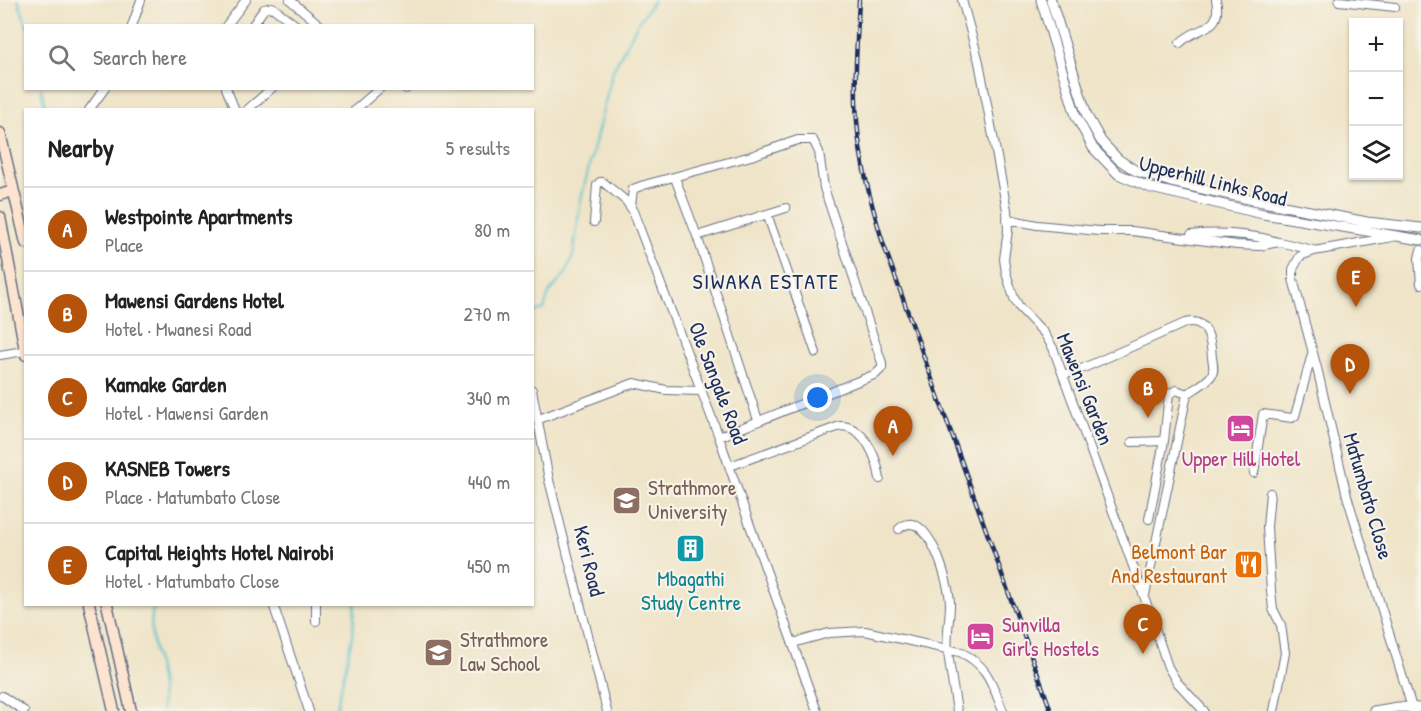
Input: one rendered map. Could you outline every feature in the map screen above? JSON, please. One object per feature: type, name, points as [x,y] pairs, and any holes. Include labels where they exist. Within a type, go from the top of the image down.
[{"type":"main road","points":[[0,133],[24,235]]},
{"type":"main road","points":[[0,195],[13,191]]},
{"type":"main road","points":[[0,217],[24,348]]},
{"type":"main road","points":[[89,606],[114,711]]},
{"type":"main road","points":[[108,606],[131,711]]},
{"type":"street","points":[[133,24],[141,0]]},
{"type":"street","points":[[228,24],[246,0]]},
{"type":"street","points":[[290,0],[319,24]]},
{"type":"street","name":"Mawensi Garden","points":[[962,0],[982,73],[1007,219],[1004,259],[1014,298],[1020,308],[1044,333],[1053,348],[1172,675],[1204,711]]},
{"type":"street","name":"Upperhill Links Road","points":[[1041,0],[1076,116],[1093,148],[1118,174],[1150,188],[1263,214],[1421,240]]},
{"type":"street","name":"Upperhill Links Road","points":[[1051,0],[1087,116],[1101,141],[1118,159],[1136,171],[1171,182],[1263,202],[1367,222],[1421,228]]},
{"type":"street","points":[[1180,43],[1190,34],[1216,21],[1218,12],[1216,0]]},
{"type":"street","points":[[1339,1],[1395,7]]},
{"type":"street","points":[[253,24],[264,9],[272,7],[294,24]]},
{"type":"street","points":[[90,108],[104,90]]},
{"type":"street","points":[[227,90],[234,108]]},
{"type":"street","points":[[249,108],[270,90]]},
{"type":"street","points":[[357,108],[378,90]]},
{"type":"street","points":[[631,206],[633,189],[806,139],[813,140],[819,152],[824,188],[882,368],[876,374],[719,436]]},
{"type":"street","points":[[675,178],[697,236],[758,420]]},
{"type":"street","name":"Ole Sangale Road","points":[[594,222],[597,185],[603,182],[631,206],[719,436],[818,711]]},
{"type":"street","points":[[697,236],[786,208]]},
{"type":"street","points":[[767,214],[816,353]]},
{"type":"street","points":[[1007,219],[1037,225],[1181,237],[1237,245],[1259,246],[1279,242],[1314,251],[1395,236]]},
{"type":"street","points":[[1421,250],[1419,258],[1421,284]]},
{"type":"street","name":"Matumbato Close","points":[[1314,251],[1300,256],[1293,269],[1294,290],[1313,352],[1347,496],[1416,709]]},
{"type":"street","points":[[1063,375],[1185,323],[1193,322],[1204,327],[1209,333],[1213,370],[1210,378],[1188,394],[1144,596]]},
{"type":"street","points":[[1254,473],[1263,414],[1292,418],[1295,416],[1313,352]]},
{"type":"street","points":[[0,354],[24,353]]},
{"type":"street","points":[[539,419],[634,383],[666,390],[701,391]]},
{"type":"street","points":[[1149,519],[1164,441],[1169,394],[1176,390],[1188,394]]},
{"type":"street","name":"Keri Road","points":[[534,398],[549,480],[607,711]]},
{"type":"street","points":[[730,466],[840,426],[846,426],[855,429],[866,442],[877,460],[880,479]]},
{"type":"street","points":[[1132,442],[1164,441]]},
{"type":"street","points":[[1270,493],[1267,527],[1271,591],[1273,609],[1281,625],[1285,653],[1274,711]]},
{"type":"street","points":[[899,529],[905,523],[914,524],[925,532],[933,544],[947,584],[950,602],[947,648],[957,711]]},
{"type":"street","points":[[274,606],[309,711]]},
{"type":"street","points":[[316,606],[316,621]]},
{"type":"street","points":[[793,643],[829,633],[865,631],[947,648],[972,658],[982,666],[1004,711]]},
{"type":"street","points":[[2,696],[24,711]]},
{"type":"street","points":[[1374,711],[1398,707],[1416,709]]},
{"type":"waterway","points":[[18,0],[26,24]]},
{"type":"waterway","points":[[534,312],[544,309],[549,293],[566,273],[573,256],[581,199],[613,70],[638,23],[654,0]]},
{"type":"waterway","points":[[41,90],[46,108]]},
{"type":"waterway","points":[[154,606],[152,631],[161,684],[161,711]]},
{"type":"waterway","points":[[336,711],[353,632],[355,606]]},
{"type":"railway","points":[[859,0],[856,76],[858,136],[874,213],[1051,711]]},
{"type":"place","name":"Capital Heights Hotel Nairobi","points":[[1356,307]]},
{"type":"place","name":"KASNEB Towers","points":[[1350,394]]},
{"type":"place","name":"Mawensi Gardens Hotel","points":[[1148,418]]},
{"type":"place","name":"Upper Hill Hotel","points":[[1241,428]]},
{"type":"place","name":"Westpointe Apartments","points":[[893,456]]},
{"type":"place","name":"Strathmore University","points":[[627,500]]},
{"type":"place","name":"Mbagathi Study Centre","points":[[691,548]]},
{"type":"place","name":"Belmont Bar And Restaurant","points":[[1248,564]]},
{"type":"place","name":"Sunvilla Girls Hostels","points":[[981,637]]},
{"type":"place","name":"Strathmore Law School","points":[[439,652]]},
{"type":"place","name":"Kamake Garden","points":[[1143,654]]},
{"type":"district","name":"SIWAKA ESTATE","points":[[766,281]]}]
